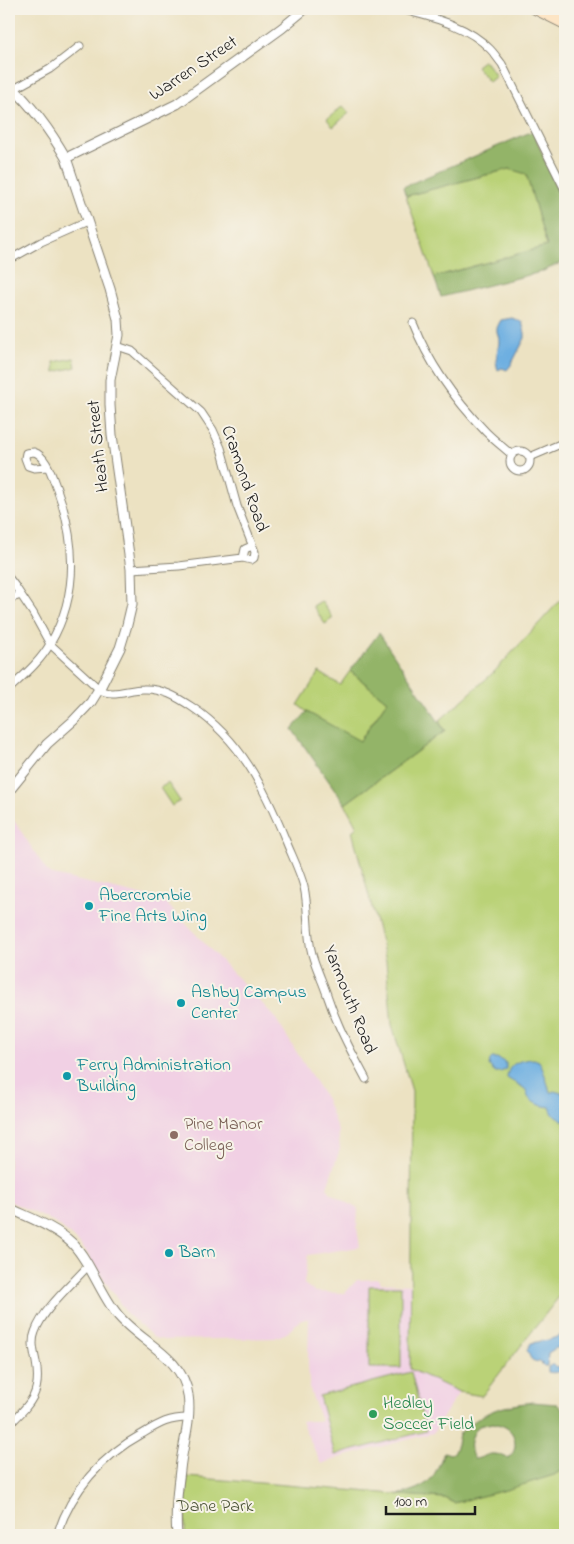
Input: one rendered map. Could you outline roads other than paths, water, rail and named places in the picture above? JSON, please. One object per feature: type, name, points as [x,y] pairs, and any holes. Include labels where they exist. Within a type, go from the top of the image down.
[{"type":"main road","points":[[535,9],[565,24]]},
{"type":"main road","points":[[552,9],[565,15]]},
{"type":"street","name":"Warren Street","points":[[66,158],[172,106],[282,28],[305,9]]},
{"type":"street","points":[[401,9],[454,26],[473,35],[489,48],[502,64],[565,190]]},
{"type":"street","points":[[11,86],[50,69],[80,46]]},
{"type":"street","name":"Heath Street","points":[[9,791],[47,744],[91,702],[120,648],[132,604],[131,569],[112,435],[110,405],[110,380],[119,334],[118,320],[110,289],[66,158],[59,145],[11,86]]},
{"type":"street","points":[[10,258],[86,222]]},
{"type":"street","points":[[413,324],[428,357],[447,384],[486,432],[512,455]]},
{"type":"street","name":"Cramond Road","points":[[117,346],[132,351],[201,412],[213,430],[221,448],[237,506],[252,546]]},
{"type":"street","points":[[530,457],[565,442]]},
{"type":"street","points":[[517,451],[523,451],[530,457],[529,467],[520,471],[512,467],[510,461],[512,455],[517,451]]},
{"type":"street","points":[[9,689],[29,671],[50,644],[67,604],[71,586],[72,565],[66,519],[47,467]]},
{"type":"street","points":[[131,569],[179,566],[243,558],[251,560],[254,558],[255,552],[252,546],[245,549],[243,558]]},
{"type":"street","points":[[9,578],[50,644],[99,689]]},
{"type":"street","points":[[9,599],[21,595]]},
{"type":"street","name":"Yarmouth Road","points":[[99,689],[104,693],[116,693],[144,688],[173,695],[210,721],[242,754],[255,773],[272,806],[304,886],[308,939],[312,955],[337,1022],[366,1079]]},
{"type":"street","points":[[9,1208],[65,1237],[78,1250],[117,1314],[181,1372],[188,1395],[188,1418],[180,1470],[177,1535]]},
{"type":"street","points":[[9,1425],[29,1405],[35,1394],[38,1377],[33,1341],[37,1326],[47,1311],[88,1266]]},
{"type":"street","points":[[57,1535],[66,1513],[85,1482],[97,1467],[116,1449],[170,1419],[188,1418]]},
{"type":"water","points":[[512,318],[522,322],[525,338],[507,370],[502,368],[498,370],[496,362],[499,342],[497,327],[501,320]]},
{"type":"water","points":[[492,1058],[497,1058],[506,1063],[506,1069],[501,1072],[494,1072],[489,1065]]},
{"type":"water","points":[[534,1059],[539,1061],[550,1092],[554,1091],[565,1094],[565,1121],[555,1116],[550,1107],[532,1101],[525,1089],[507,1078],[513,1065],[520,1061]]},
{"type":"water","points":[[565,1334],[565,1347],[556,1348],[548,1353],[547,1366],[531,1359],[527,1350],[531,1343]]},
{"type":"water","points":[[553,1364],[556,1367],[565,1365],[565,1370],[555,1373],[548,1372],[548,1367]]},
{"type":"place","name":"Abercrombie Fine Arts Wing","points":[[89,906]]},
{"type":"place","name":"Ashby Campus Center","points":[[181,1003]]},
{"type":"place","name":"Ferry Administration Building","points":[[67,1076]]},
{"type":"place","name":"Pine Manor College","points":[[174,1135]]},
{"type":"place","name":"Barn","points":[[169,1253]]},
{"type":"place","name":"Hedley Soccer Field","points":[[373,1414]]},
{"type":"park label","name":"Dane Park","points":[[215,1507]]}]
